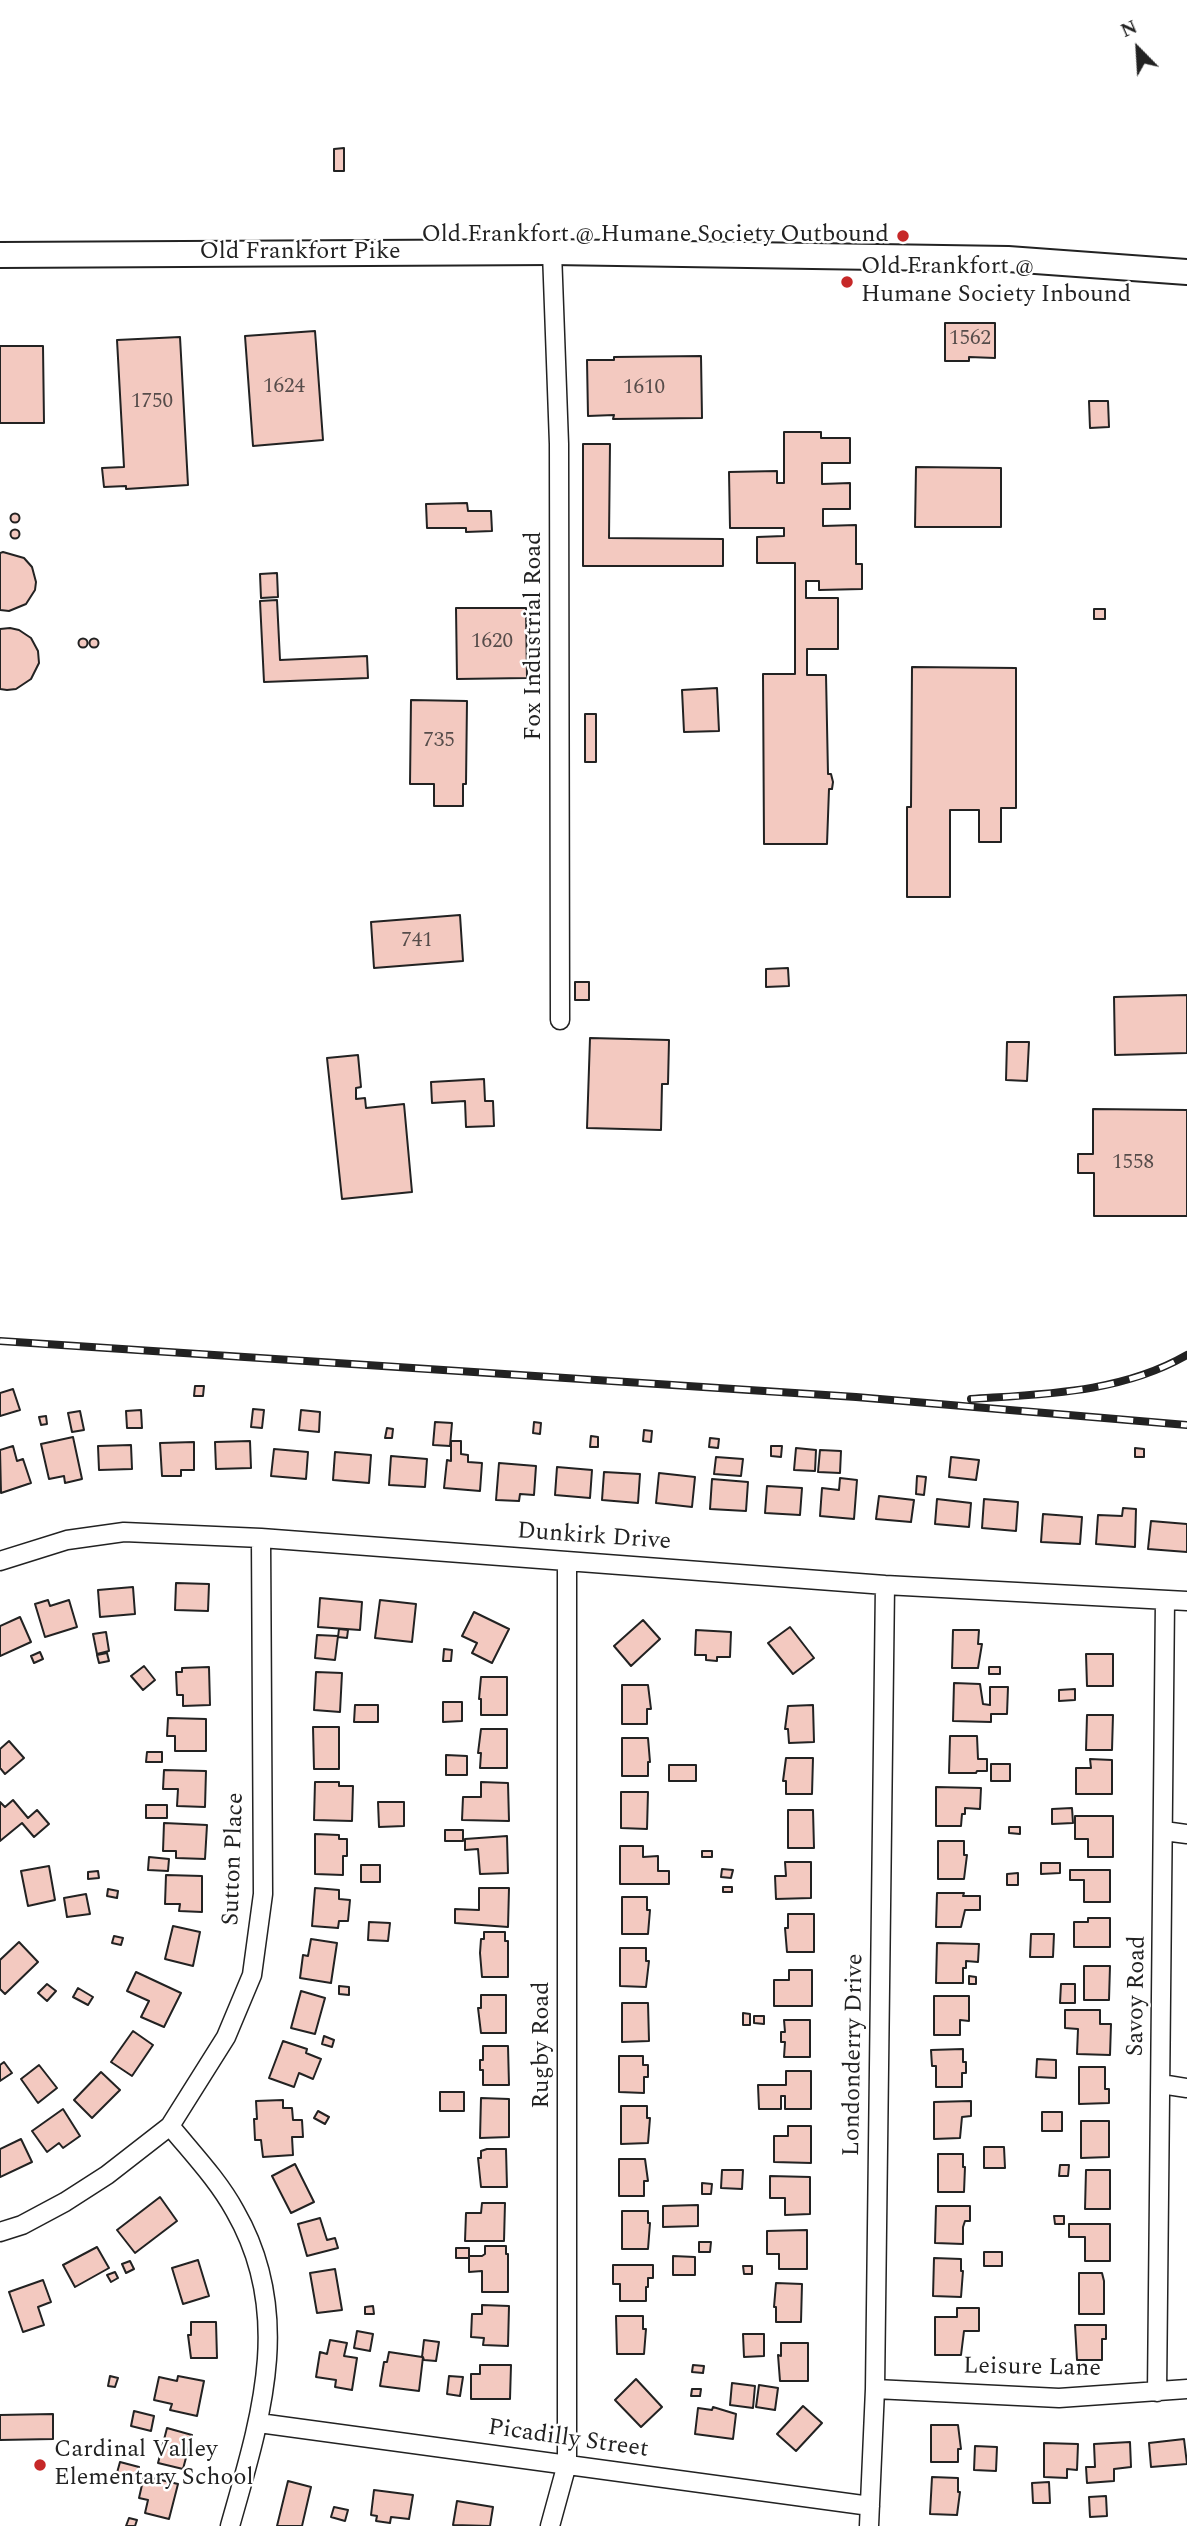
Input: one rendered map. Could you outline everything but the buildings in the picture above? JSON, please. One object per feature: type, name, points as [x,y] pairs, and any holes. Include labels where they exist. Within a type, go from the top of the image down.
[{"type":"main road","name":"Old Frankfort Pike","points":[[0,255],[552,252],[1008,260],[1187,272]]},
{"type":"street","name":"Fox Industrial Road","points":[[552,252],[559,444],[560,1020]]},
{"type":"street","name":"Dunkirk Drive","points":[[0,1561],[67,1540],[124,1532],[261,1538],[885,1586],[1187,1601]]},
{"type":"street","name":"Sutton Place","points":[[0,2232],[22,2225],[65,2202],[107,2175],[170,2126],[226,2037],[252,1975],[263,1894],[261,1538]]},
{"type":"street","name":"Rugby Road","points":[[550,2526],[567,2464],[568,1561]]},
{"type":"street","name":"Londonderry Drive","points":[[869,2526],[875,2389],[885,1586]]},
{"type":"street","name":"Savoy Road","points":[[1157,2392],[1166,1600]]},
{"type":"street","points":[[1164,1830],[1187,1834]]},
{"type":"street","points":[[1161,2084],[1187,2088]]},
{"type":"street","points":[[170,2126],[215,2179],[236,2212],[253,2247],[264,2287],[268,2352],[259,2423],[230,2526]]},
{"type":"street","name":"Leisure Lane","points":[[875,2389],[1059,2398],[1187,2389]]},
{"type":"street","name":"Picadilly Street","points":[[259,2423],[870,2506]]},
{"type":"railway","points":[[0,1341],[856,1397],[1187,1425]]},
{"type":"railway","points":[[971,1399],[1054,1393],[1109,1384],[1162,1368],[1187,1355]]},
{"type":"place","name":"Old Frankfort @ Humane Society Outbound","points":[[903,236]]},
{"type":"place","name":"Old Frankfort @ Humane Society Inbound","points":[[847,282]]},
{"type":"place","name":"Cardinal Valley Elementary School","points":[[40,2465]]}]
